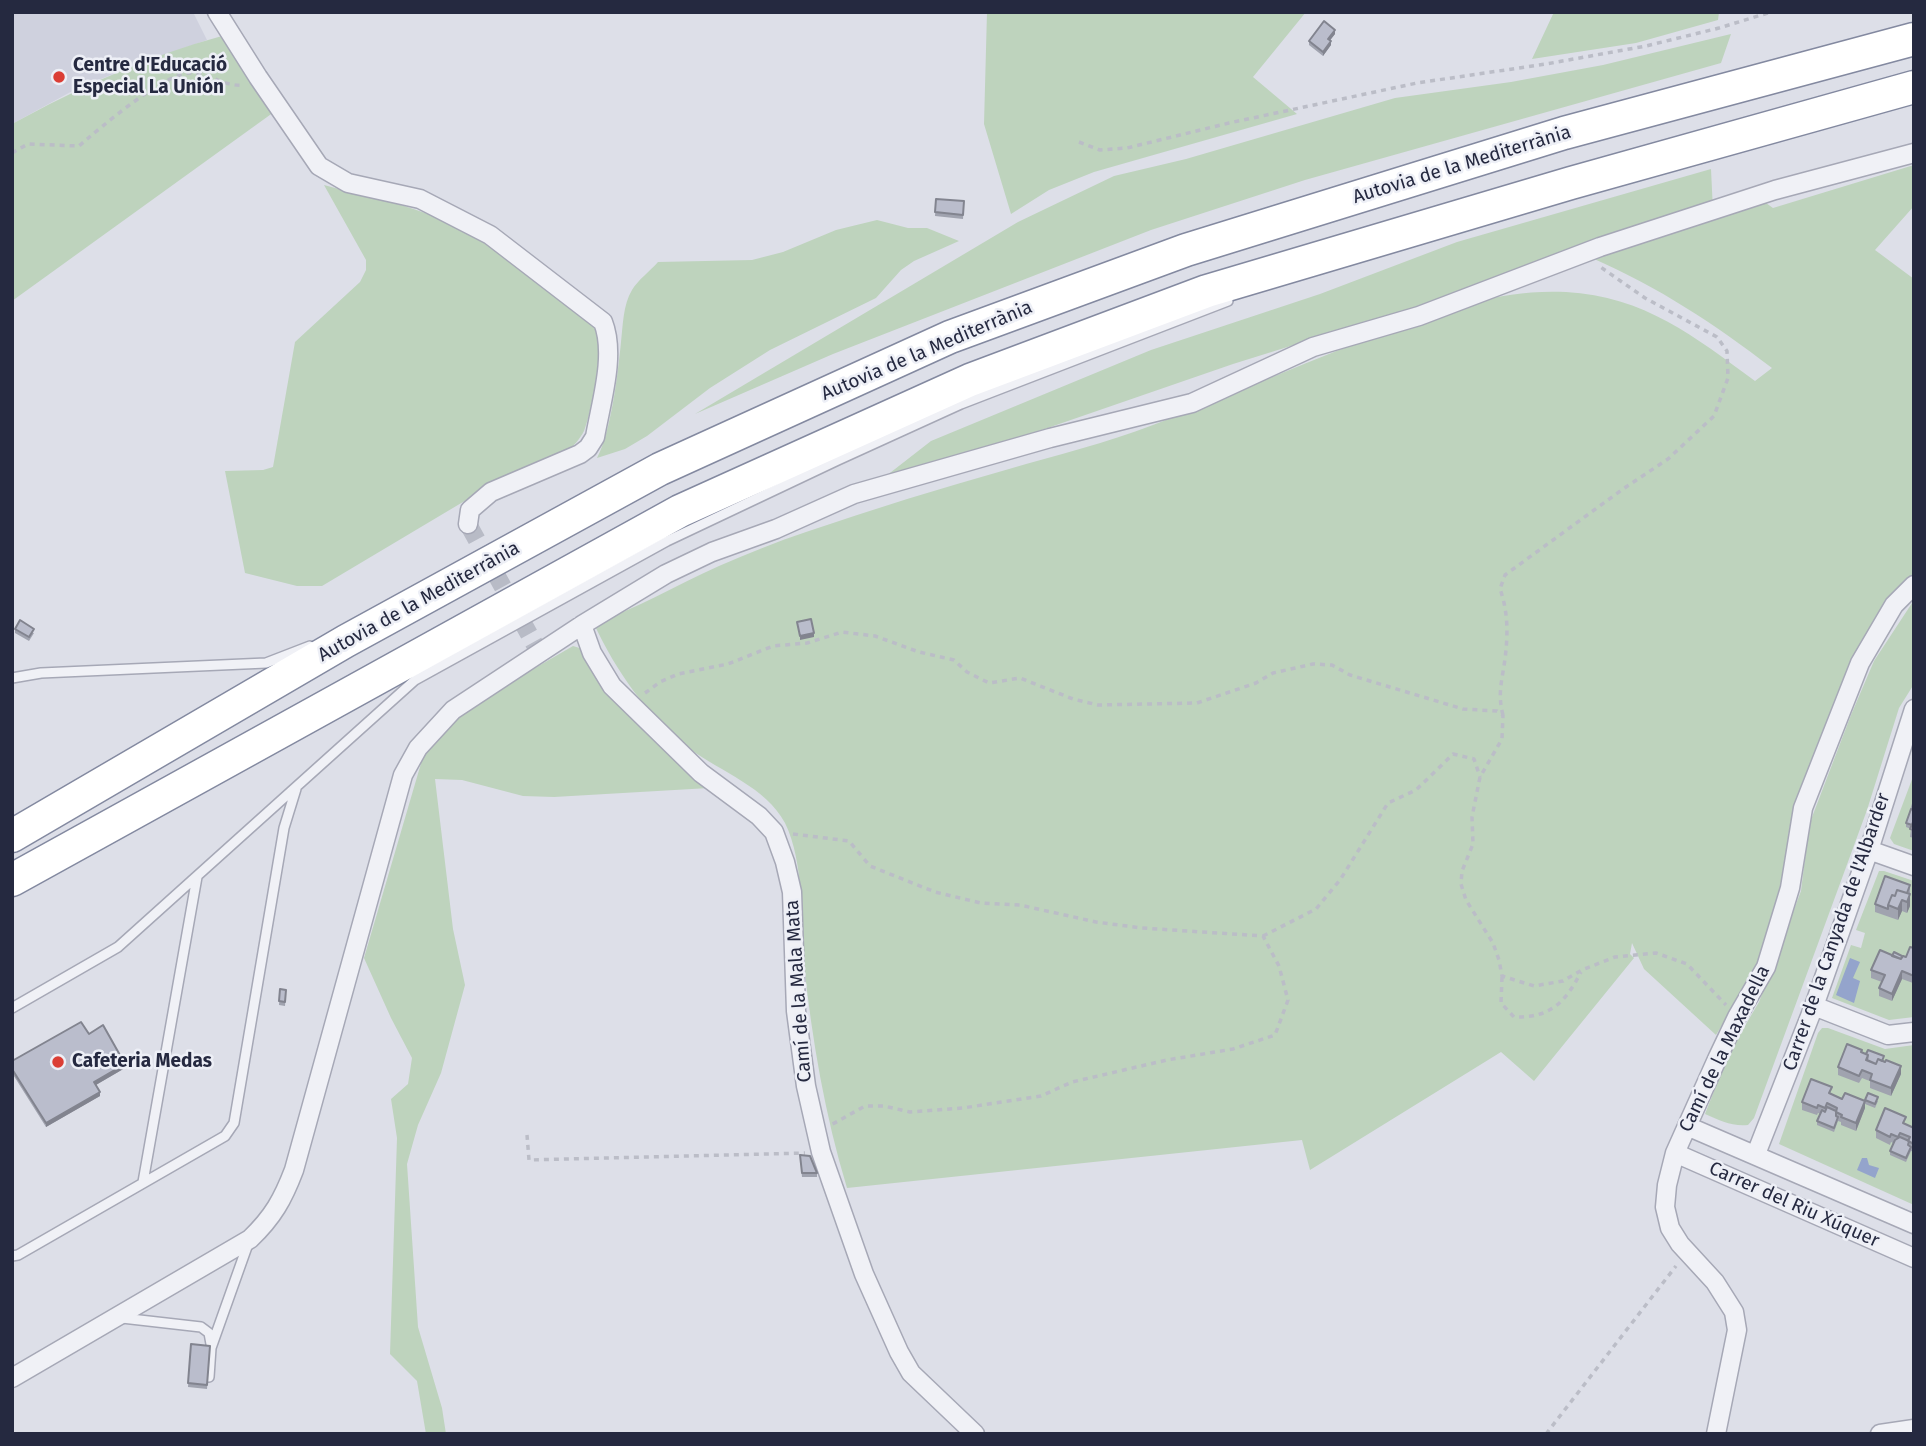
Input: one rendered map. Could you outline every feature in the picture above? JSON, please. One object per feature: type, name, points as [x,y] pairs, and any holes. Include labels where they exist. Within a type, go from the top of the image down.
[{"type":"highway","name":"Autovia de la Mediterrània","points":[[12,836],[346,641],[660,468],[950,337],[1186,250],[1564,133],[1914,39]]},
{"type":"highway","points":[[12,880],[680,511],[970,380],[1207,291],[1419,227],[1914,87]]},
{"type":"street","points":[[217,12],[313,159],[330,175],[348,183],[419,200],[491,235],[603,322],[609,336],[609,355],[595,437],[580,454],[491,492],[470,510],[468,524]]},
{"type":"street","points":[[12,1377],[250,1239],[270,1219],[294,1170],[403,775],[418,748],[453,710],[582,625],[677,568],[853,494],[1050,438],[1192,403],[1313,347],[1419,316],[1583,254],[1774,190],[1914,153]]},
{"type":"street","name":"Camí de la Maxadella","points":[[1716,1434],[1737,1330],[1734,1312],[1727,1297],[1687,1252],[1670,1228],[1665,1207],[1675,1153],[1737,1017],[1766,967],[1790,888],[1803,808],[1860,663],[1894,606],[1914,585]]},
{"type":"street","name":"Camí de la Mala Mata","points":[[582,625],[592,653],[612,686],[701,773],[759,816],[774,832],[792,892],[796,1011],[806,1086],[821,1152],[864,1274],[899,1352],[912,1373],[975,1434]]},
{"type":"street","name":"Carrer de la Canyada de l'Albarder","points":[[1756,1154],[1814,1006],[1912,720]]},
{"type":"street","points":[[1869,850],[1914,866]]},
{"type":"street","points":[[1814,1006],[1888,1035],[1914,1032]]},
{"type":"street","name":"Carrer del Riu Xúquer","points":[[1687,1126],[1914,1224]]},
{"type":"street","name":"Carrer del Riu Xúquer","points":[[1675,1153],[1914,1258]]},
{"type":"street","points":[[1880,1434],[1914,1429]]},
{"type":"lane","points":[[1278,281],[1419,227]]},
{"type":"lane","points":[[12,1008],[118,947],[415,680],[667,541],[961,404],[1240,296]]},
{"type":"lane","points":[[355,624],[535,537]]},
{"type":"lane","points":[[12,678],[41,673],[266,663],[319,642]]},
{"type":"lane","points":[[12,1256],[225,1136],[234,1123],[284,828],[297,787]]},
{"type":"lane","points":[[143,1182],[197,877]]},
{"type":"lane","points":[[211,1348],[250,1239]]},
{"type":"lane","points":[[116,1317],[201,1327],[209,1333],[209,1377]]},
{"type":"path","points":[[1079,142],[1100,150],[1127,148],[1418,83],[1646,46],[1771,12]]},
{"type":"path","points":[[12,153],[28,144],[79,146],[156,87],[177,75],[192,72],[227,85],[242,85],[258,77]]},
{"type":"path","points":[[1582,970],[1570,992],[1549,1011],[1534,1017],[1514,1017],[1501,1003],[1502,976],[1493,943],[1466,900],[1461,884],[1462,871],[1473,844],[1472,817],[1480,777],[1502,739],[1503,715],[1499,701],[1508,635],[1506,607],[1500,589],[1505,575],[1668,459],[1714,416],[1728,378],[1727,351],[1717,337],[1645,298],[1583,254]]},
{"type":"path","points":[[632,706],[654,687],[678,674],[728,663],[774,646],[807,643],[842,632],[875,636],[919,652],[954,660],[989,683],[1020,678],[1073,699],[1098,705],[1197,703],[1256,683],[1273,673],[1313,664],[1332,665],[1350,675],[1463,709],[1497,711],[1503,715]]},
{"type":"path","points":[[774,832],[849,841],[870,866],[936,892],[981,903],[1020,905],[1096,922],[1142,928],[1263,936],[1316,909],[1340,880],[1388,803],[1416,790],[1453,754],[1474,759],[1480,777]]},
{"type":"path","points":[[816,1133],[865,1106],[884,1106],[910,1112],[963,1108],[1041,1096],[1072,1082],[1167,1060],[1233,1049],[1275,1035],[1288,1000],[1279,966],[1263,936]]},
{"type":"path","points":[[1502,976],[1534,986],[1563,981],[1615,957],[1656,953],[1687,964],[1737,1017]]},
{"type":"path","points":[[527,1135],[529,1160],[821,1152]]},
{"type":"path","points":[[1546,1434],[1687,1252]]},
{"type":"shaded area","name":"Centre d'Educació Especial La Unión","points":[[12,12],[193,12],[207,40],[76,89],[12,124]]},
{"type":"green space","points":[[987,12],[1306,12],[1253,77],[1297,114],[1094,172],[1049,190],[1011,214],[984,124]]},
{"type":"green space","points":[[1554,12],[1719,12],[1718,20],[1636,43],[1532,59]]},
{"type":"green space","points":[[1731,34],[1721,63],[1305,180],[1151,230],[833,354],[695,414],[1018,222],[1114,176],[1186,159],[1395,98],[1511,82],[1603,65]]},
{"type":"green space","points":[[222,36],[274,112],[12,301],[12,124],[115,74]]},
{"type":"green space","points":[[1914,165],[1914,206],[1875,250],[1914,279],[1914,573],[1897,591],[1793,812],[1776,921],[1763,955],[1716,1035],[1644,969],[1632,943],[1630,954],[1634,958],[1534,1081],[1501,1052],[1310,1170],[1302,1140],[847,1188],[832,1133],[815,1049],[804,964],[799,874],[785,823],[777,810],[755,790],[690,749],[660,722],[623,676],[594,624],[719,566],[784,540],[907,499],[1135,431],[1335,351],[1480,301],[1521,293],[1566,292],[1620,301],[1644,310],[1689,335],[1755,381],[1772,368],[1685,307],[1592,258],[1654,235],[1766,203],[1773,208]]},
{"type":"green space","points":[[1711,169],[1713,211],[1233,364],[868,490],[931,441],[1151,350],[1320,294],[1457,242]]},
{"type":"green space","points":[[324,185],[413,209],[442,220],[480,240],[583,315],[593,326],[599,346],[587,423],[581,437],[567,453],[473,496],[322,586],[297,586],[245,573],[225,471],[263,470],[273,467],[295,342],[360,282],[366,270],[366,260]]},
{"type":"green space","points":[[877,220],[908,228],[927,228],[959,241],[914,261],[901,270],[876,298],[770,350],[710,388],[647,436],[625,449],[597,458],[613,402],[627,302],[635,286],[658,262],[752,260],[783,252],[836,230]]},
{"type":"green space","points":[[1914,600],[1914,684],[1899,708],[1867,810],[1754,1118],[1748,1125],[1721,1121],[1705,1114],[1729,1053],[1759,1002],[1801,891],[1809,825],[1874,661]]},
{"type":"green space","points":[[573,646],[586,650],[709,788],[554,797],[523,796],[462,780],[435,779],[453,929],[465,985],[441,1073],[418,1125],[407,1164],[418,1327],[442,1408],[446,1434],[426,1434],[417,1381],[390,1354],[397,1138],[391,1099],[408,1084],[412,1058],[364,958],[422,760],[441,726],[454,715]]},
{"type":"green space","points":[[1914,774],[1914,851],[1894,844],[1890,838]]},
{"type":"green space","points":[[1879,871],[1914,881],[1914,1017],[1889,1020],[1832,998],[1851,945],[1861,948],[1865,933],[1856,930]]},
{"type":"green space","points":[[1822,1028],[1885,1049],[1914,1045],[1914,1205],[1779,1144]]},
{"type":"water","points":[[1850,958],[1860,962],[1853,978],[1860,981],[1854,1003],[1836,995]]},
{"type":"water","points":[[1862,1158],[1867,1158],[1869,1165],[1879,1168],[1875,1178],[1857,1170]]},
{"type":"building","points":[[1324,21],[1335,30],[1323,52],[1309,41]]},
{"type":"building","points":[[936,199],[964,201],[963,215],[935,212]]},
{"type":"building","points":[[811,619],[814,633],[800,636],[797,622]]},
{"type":"building","points":[[20,620],[34,629],[29,637],[15,629]]},
{"type":"building","points":[[1911,809],[1914,810],[1912,825],[1906,823]]},
{"type":"building","points":[[1885,876],[1910,885],[1907,893],[1897,890],[1895,896],[1892,895],[1888,909],[1875,904]]},
{"type":"building","points":[[1897,890],[1910,894],[1907,902],[1902,900],[1898,909],[1888,905]]},
{"type":"building","points":[[1910,947],[1914,948],[1914,976],[1902,971],[1892,994],[1879,988],[1885,975],[1871,970],[1880,950],[1901,959],[1906,957]]},
{"type":"building","points":[[1894,952],[1902,956],[1901,959],[1892,956]]},
{"type":"building","points":[[280,989],[286,990],[285,1002],[279,1001]]},
{"type":"building","points":[[81,1022],[89,1034],[103,1025],[125,1064],[94,1082],[100,1092],[46,1123],[12,1069],[12,1061]]},
{"type":"building","points":[[1847,1044],[1868,1055],[1866,1060],[1876,1064],[1878,1059],[1885,1062],[1886,1060],[1901,1066],[1891,1088],[1870,1080],[1872,1074],[1862,1070],[1859,1076],[1838,1067]]},
{"type":"building","points":[[1868,1050],[1884,1056],[1882,1061],[1878,1059],[1876,1064],[1867,1060]]},
{"type":"building","points":[[1811,1079],[1832,1087],[1829,1093],[1842,1099],[1845,1093],[1865,1101],[1856,1123],[1841,1117],[1842,1115],[1836,1112],[1837,1108],[1827,1103],[1825,1108],[1818,1105],[1817,1108],[1802,1102]]},
{"type":"building","points":[[1868,1093],[1878,1097],[1875,1104],[1865,1100]]},
{"type":"building","points":[[1827,1107],[1836,1111],[1838,1117],[1834,1128],[1817,1121],[1822,1110],[1825,1112]]},
{"type":"building","points":[[1885,1108],[1906,1117],[1903,1123],[1914,1128],[1914,1144],[1908,1141],[1910,1137],[1900,1133],[1898,1137],[1891,1134],[1890,1137],[1876,1130]]},
{"type":"building","points":[[1900,1137],[1909,1141],[1908,1145],[1911,1147],[1906,1158],[1890,1151],[1895,1140]]},
{"type":"building","points":[[800,1155],[810,1156],[817,1173],[802,1173]]},
{"type":"building","points":[[191,1344],[210,1346],[207,1385],[188,1383]]},
{"type":"tunnel","points":[[468,524],[540,654]]},
{"type":"place","name":"Centre d'Educació Especial La Unión","points":[[59,77]]},
{"type":"place","name":"Cafeteria Medas","points":[[58,1062]]}]
